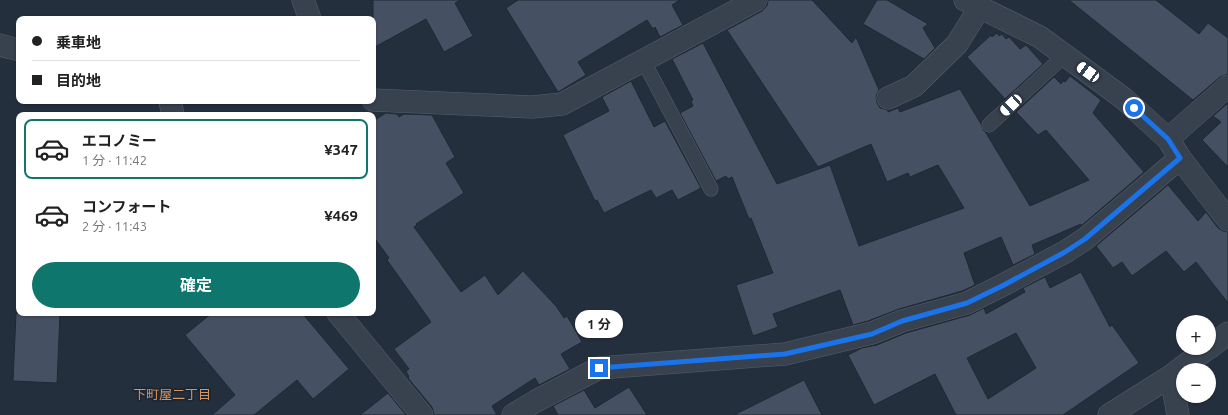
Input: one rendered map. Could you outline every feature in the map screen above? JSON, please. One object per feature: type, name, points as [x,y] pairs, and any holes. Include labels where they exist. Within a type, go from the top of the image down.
[{"type":"street","points":[[303,0],[309,16]]},
{"type":"street","points":[[376,100],[532,107],[562,104],[756,0]]},
{"type":"street","points":[[888,98],[914,86],[957,44],[973,4],[1040,37],[1123,98],[1168,139],[1180,158],[1228,220]]},
{"type":"street","points":[[0,45],[16,49]]},
{"type":"street","points":[[1168,139],[1228,86]]},
{"type":"street","points":[[513,415],[540,408],[599,368],[785,354],[872,334],[902,321],[967,303],[1065,252],[1085,239],[1180,158]]},
{"type":"street","points":[[340,316],[422,415]]},
{"type":"street","points":[[1216,342],[1228,333]]},
{"type":"street","points":[[1109,415],[1171,376],[1200,355]]},
{"type":"street","points":[[1171,376],[1178,415]]},
{"type":"lane","points":[[989,125],[1065,55]]},
{"type":"lane","points":[[643,60],[711,189]]},
{"type":"building","points":[[373,0],[461,0],[455,3],[473,36],[444,52],[426,19],[376,46],[376,16],[373,16]]},
{"type":"building","points":[[518,0],[680,0],[672,5],[683,25],[660,37],[655,27],[653,29],[647,20],[578,62],[586,75],[558,92],[506,8]]},
{"type":"building","points":[[768,0],[812,0],[852,43],[856,37],[879,90],[876,96],[877,103],[880,108],[888,110],[888,112],[898,108],[900,112],[960,89],[983,130],[1030,206],[1089,180],[1046,130],[1038,135],[1016,112],[1054,77],[1061,84],[1070,76],[1101,100],[1093,113],[1144,172],[1081,226],[1081,224],[1032,245],[1035,254],[1013,265],[1001,237],[964,253],[975,285],[962,291],[899,309],[853,325],[840,290],[773,314],[778,327],[753,336],[736,285],[773,273],[751,218],[749,219],[732,177],[728,179],[726,176],[716,181],[680,113],[693,106],[691,101],[693,100],[672,59],[703,43],[777,184],[830,165],[859,246],[964,208],[938,165],[910,177],[908,173],[887,182],[871,144],[818,167],[727,30],[762,11],[767,6]]},
{"type":"building","points":[[877,0],[887,0],[928,24],[923,28],[935,48],[924,59],[863,24]]},
{"type":"building","points":[[1069,0],[1156,0],[1199,34],[1208,23],[1228,38],[1228,74],[1220,77],[1193,100]]},
{"type":"building","points":[[997,33],[999,36],[1002,34],[1006,39],[1009,37],[1020,49],[1026,45],[1043,64],[1005,99],[967,57],[991,35],[992,37]]},
{"type":"building","points":[[631,81],[654,127],[665,121],[701,188],[678,200],[672,190],[656,198],[651,190],[604,213],[597,200],[595,201],[563,135],[609,111],[602,97]]},
{"type":"building","points":[[1228,103],[1228,167],[1202,140],[1221,122],[1213,116]]},
{"type":"building","points":[[386,113],[397,114],[399,117],[404,114],[432,115],[455,157],[446,163],[464,193],[416,224],[417,225],[414,227],[461,292],[485,275],[498,295],[523,271],[556,306],[564,318],[567,316],[582,342],[561,354],[570,369],[539,385],[535,378],[492,406],[497,415],[434,415],[432,407],[408,378],[409,377],[406,371],[409,369],[394,349],[431,322],[387,260],[389,258],[376,240],[376,119]]},
{"type":"building","points":[[1168,185],[1198,221],[1206,212],[1218,228],[1228,232],[1228,303],[1196,262],[1184,272],[1166,251],[1132,276],[1122,262],[1113,268],[1096,246]]},
{"type":"building","points":[[1081,272],[1110,327],[1112,325],[1139,363],[1063,415],[956,415],[935,374],[874,405],[848,355],[862,348],[877,345],[906,333],[970,315],[984,308],[986,314],[1025,292],[1023,288],[1045,277],[1050,288]],"holes":[[[1016,333],[1036,368],[988,399],[967,358]]]},
{"type":"building","points":[[16,313],[16,316],[60,316],[57,383],[13,381]]},
{"type":"building","points":[[208,316],[305,316],[349,369],[313,399],[297,380],[254,415],[212,415],[235,395],[185,335]]},
{"type":"building","points":[[804,380],[822,415],[734,415]]},
{"type":"building","points":[[629,387],[647,415],[558,415],[553,406],[584,390],[595,408]]},
{"type":"building","points":[[388,393],[406,415],[360,415]]},
{"type":"district","name":"下町屋二丁目","points":[[172,394]]},
{"type":"route","points":[[599,368],[785,354],[872,334],[902,321],[967,303],[1065,252],[1085,239],[1180,158],[1168,139],[1134,108]]}]
